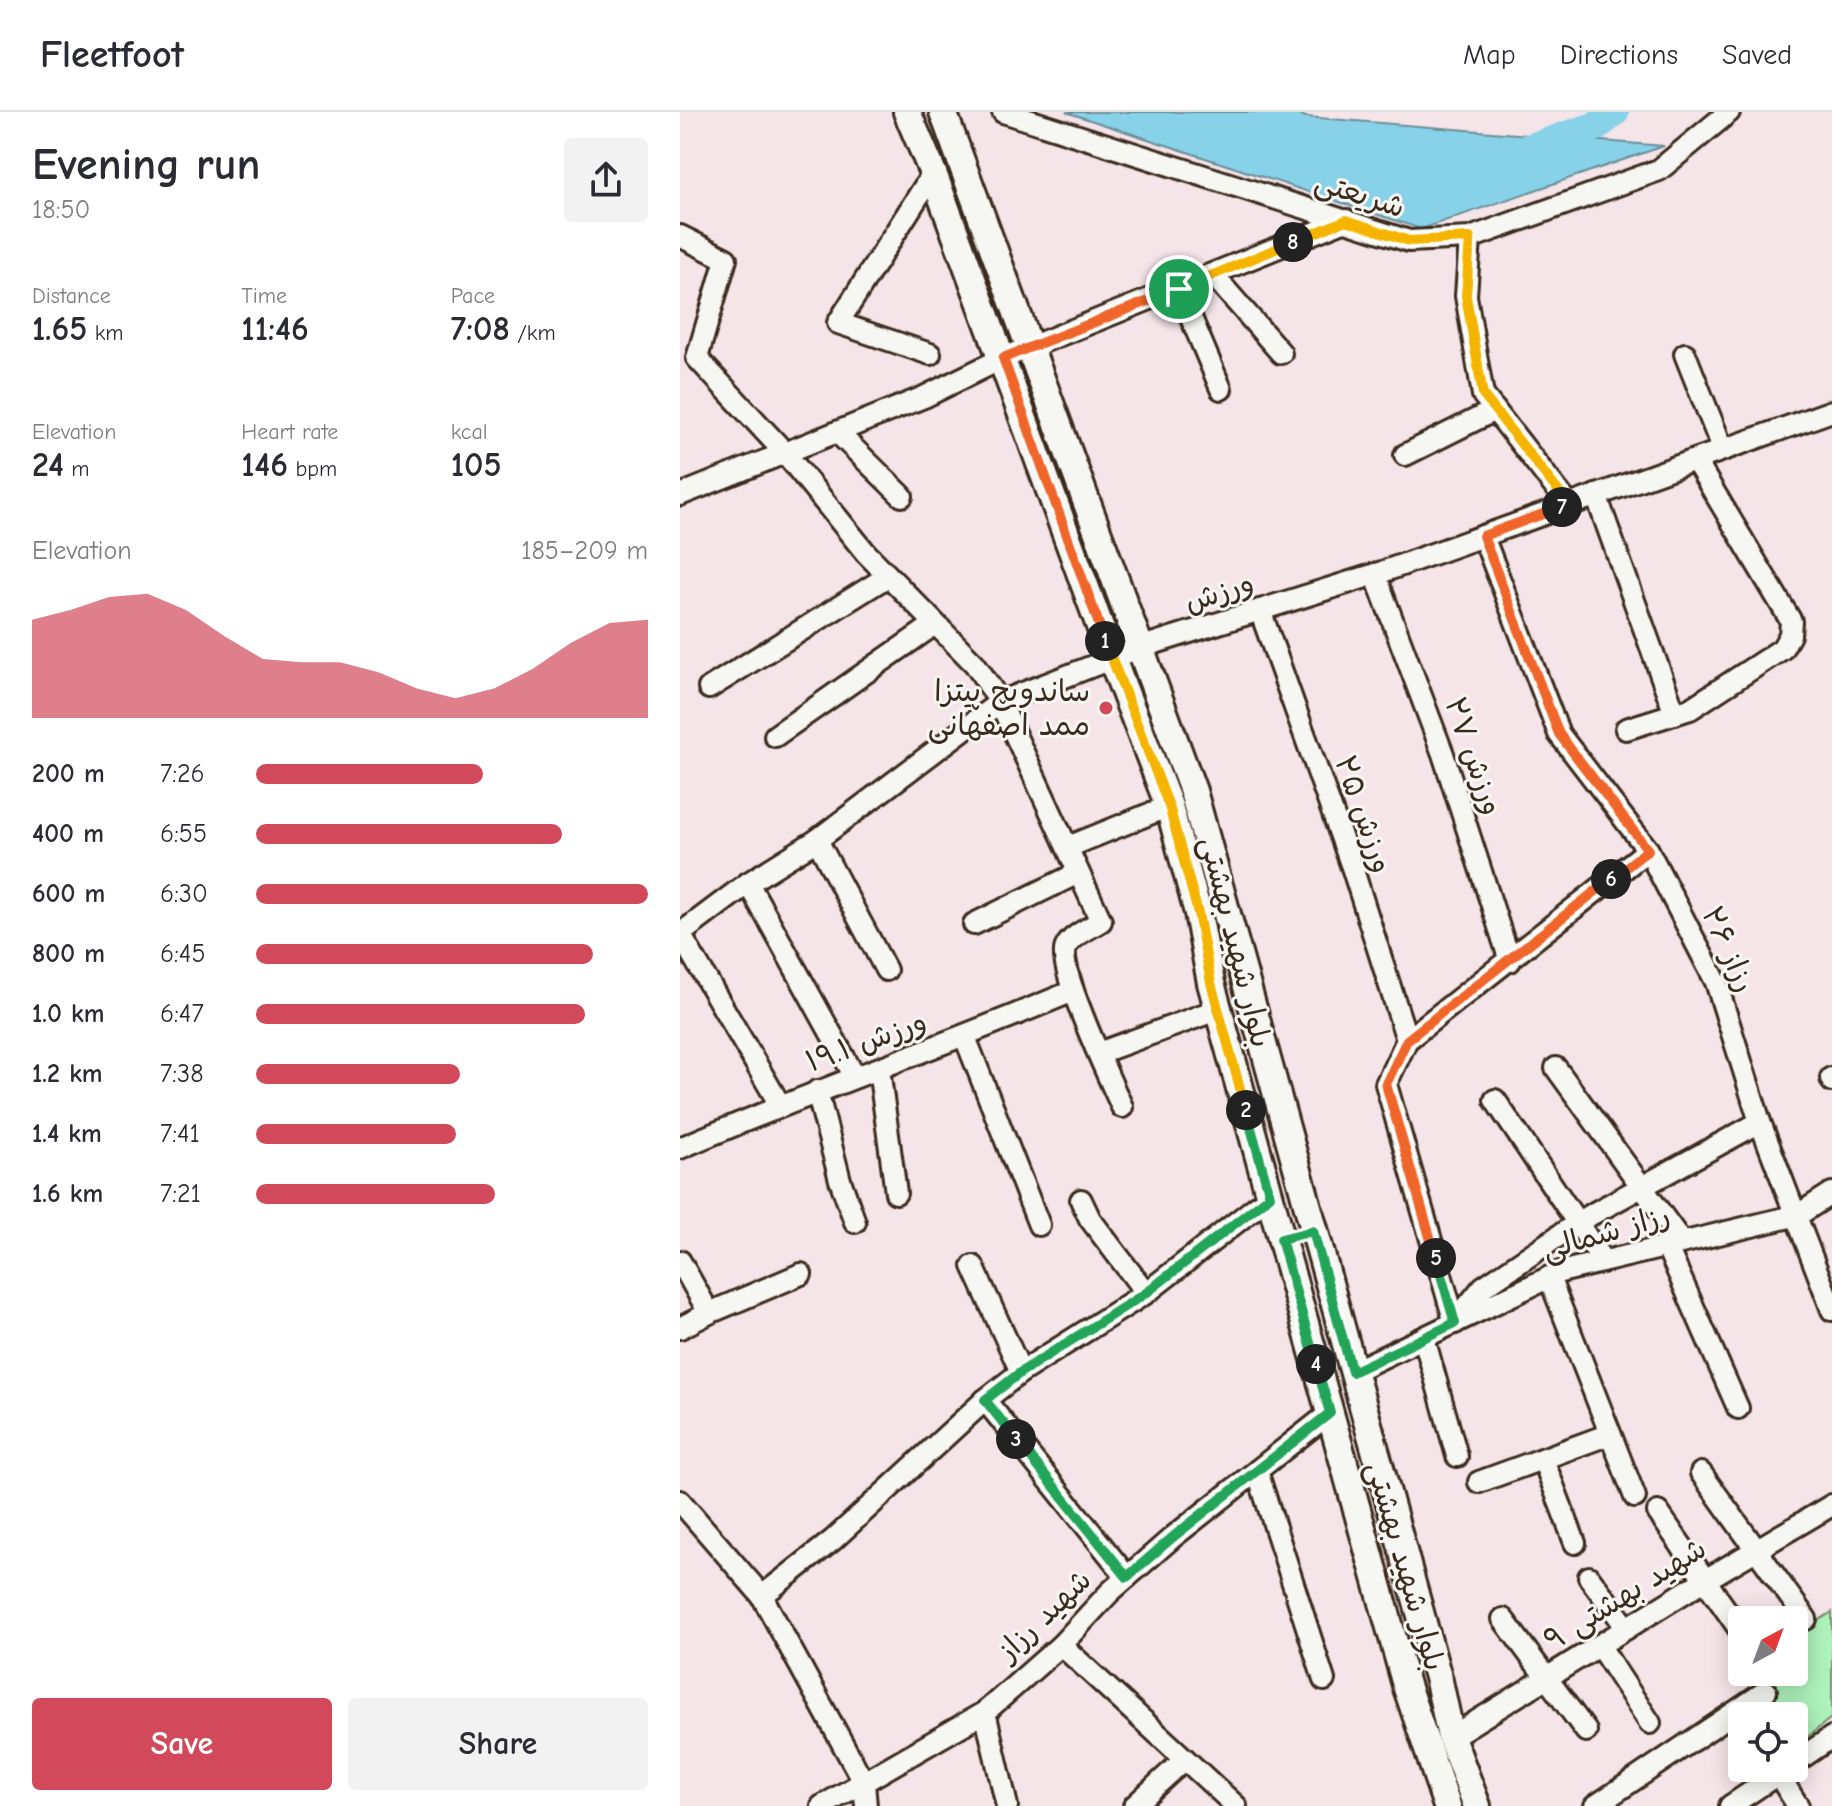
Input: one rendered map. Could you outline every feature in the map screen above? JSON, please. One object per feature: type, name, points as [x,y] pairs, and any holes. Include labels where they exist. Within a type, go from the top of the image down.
[{"type":"main road","name":"بلوار شهید بهشتی","points":[[907,112],[1003,358],[1169,806],[1198,913],[1219,1009],[1281,1239],[1406,1685],[1447,1806]]},
{"type":"main road","name":"بلوار شهید بهشتی","points":[[943,112],[1193,791],[1439,1681],[1451,1737],[1477,1806]]},
{"type":"main road","points":[[1281,1239],[1313,1231]]},
{"type":"street","name":"شریعتی","points":[[1003,112],[1409,241],[1470,238],[1659,170],[1729,112]]},
{"type":"street","points":[[930,354],[838,323],[933,173]]},
{"type":"street","points":[[680,495],[924,397],[1003,358],[1346,220]]},
{"type":"street","points":[[680,236],[726,259],[697,358],[785,453],[866,553],[975,664],[1000,702],[1101,921],[1074,938],[1066,947],[1063,958],[1073,991],[1122,1107]]},
{"type":"street","points":[[1470,238],[1466,296],[1489,403],[1569,505]]},
{"type":"street","points":[[1213,275],[1281,353]]},
{"type":"street","points":[[1179,289],[1221,389]]},
{"type":"street","points":[[1685,354],[1723,450]]},
{"type":"street","points":[[1405,455],[1489,403]]},
{"type":"street","name":"ورزش","points":[[680,934],[748,883],[817,840],[1000,702],[1139,648],[1375,574],[1832,411]]},
{"type":"street","points":[[837,432],[902,496]]},
{"type":"street","points":[[1626,729],[1690,709],[1782,649],[1790,635],[1791,621],[1695,460]]},
{"type":"street","points":[[1596,495],[1675,714]]},
{"type":"street","name":"رزاز ۲۶","points":[[1483,536],[1559,734],[1648,850],[1716,982],[1760,1122],[1832,1310]]},
{"type":"street","name":"ورزش ۲۷","points":[[1375,574],[1443,754],[1510,961]]},
{"type":"street","points":[[709,688],[888,576]]},
{"type":"street","name":"ورزش ۲۵","points":[[1260,610],[1353,870],[1407,1040]]},
{"type":"street","points":[[775,736],[935,624]]},
{"type":"street","points":[[1068,847],[1169,806]]},
{"type":"street","points":[[817,840],[886,970]]},
{"type":"street","points":[[1455,1323],[1386,1084],[1407,1040],[1648,850]]},
{"type":"street","points":[[974,924],[1078,873]]},
{"type":"street","points":[[748,883],[855,1077]]},
{"type":"street","points":[[680,934],[780,1105]]},
{"type":"street","name":"ورزش ۱۹.۱","points":[[680,1148],[780,1105],[965,1037],[1073,991]]},
{"type":"street","points":[[1099,1053],[1219,1009]]},
{"type":"street","points":[[965,1037],[1039,1225]]},
{"type":"street","points":[[1556,1068],[1641,1187],[1673,1243],[1738,1408]]},
{"type":"street","points":[[879,1069],[896,1193]]},
{"type":"street","points":[[817,1091],[840,1180],[855,1222]]},
{"type":"street","points":[[1495,1100],[1603,1261]]},
{"type":"street","points":[[1455,1323],[1483,1287],[1578,1223],[1760,1122]]},
{"type":"street","points":[[1798,1215],[1832,1193]]},
{"type":"street","points":[[762,1596],[833,1540],[985,1400],[1021,1372],[1146,1293],[1270,1196]]},
{"type":"street","points":[[1081,1200],[1090,1219],[1146,1293]]},
{"type":"street","name":"رزاز شمالی","points":[[1352,1372],[1560,1272],[1798,1215]]},
{"type":"street","points":[[680,1261],[709,1313]]},
{"type":"street","points":[[973,1266],[1021,1372]]},
{"type":"street","points":[[680,1328],[801,1274]]},
{"type":"street","points":[[1549,1277],[1635,1497]]},
{"type":"street","points":[[1424,1338],[1457,1456]]},
{"type":"street","points":[[985,1400],[1127,1577]]},
{"type":"street","name":"شهید رزاز","points":[[822,1806],[985,1712],[1061,1645],[1127,1577],[1330,1413]]},
{"type":"street","points":[[1479,1482],[1610,1434]]},
{"type":"street","points":[[1543,1459],[1575,1543]]},
{"type":"street","points":[[1257,1471],[1324,1680]]},
{"type":"street","points":[[1701,1473],[1797,1606]]},
{"type":"street","points":[[680,1501],[762,1596],[864,1783],[866,1806]]},
{"type":"street","name":"شهید بهشتی ۹","points":[[1451,1737],[1832,1505]]},
{"type":"street","points":[[1658,1512],[1728,1613]]},
{"type":"street","points":[[1589,1577],[1627,1628]]},
{"type":"street","points":[[1503,1619],[1586,1731]]},
{"type":"street","points":[[1061,1645],[1236,1806]]},
{"type":"street","points":[[1599,1645],[1650,1723]]},
{"type":"street","points":[[1595,1806],[1766,1691]]},
{"type":"street","points":[[985,1712],[1007,1806]]},
{"type":"street","points":[[1808,1753],[1832,1737]]},
{"type":"street","points":[[1134,1806],[1185,1759]]},
{"type":"street","points":[[1730,1806],[1765,1782]]},
{"type":"street","points":[[1790,1782],[1798,1806]]},
{"type":"green space","points":[[1832,1612],[1832,1717],[1808,1737],[1808,1702],[1771,1702],[1764,1686],[1808,1686],[1808,1627]]},
{"type":"water","points":[[1066,112],[1292,112],[1306,117],[1664,146],[1421,229]]},
{"type":"waterway","points":[[1525,150],[1597,126],[1614,112]]},
{"type":"place","name":"ساندویچ پیتزا ممد اصفهانی","points":[[1106,708]]},
{"type":"route","points":[[1346,220],[1409,241],[1470,238],[1466,296],[1483,395],[1569,505],[1483,536],[1559,734],[1648,850],[1407,1040],[1386,1084],[1455,1323],[1352,1372],[1313,1231],[1281,1239],[1330,1413],[1127,1577],[985,1400],[1021,1372],[1146,1293],[1270,1196],[1211,983],[1198,913],[1169,806],[1003,358],[1179,289],[1346,220]]}]
